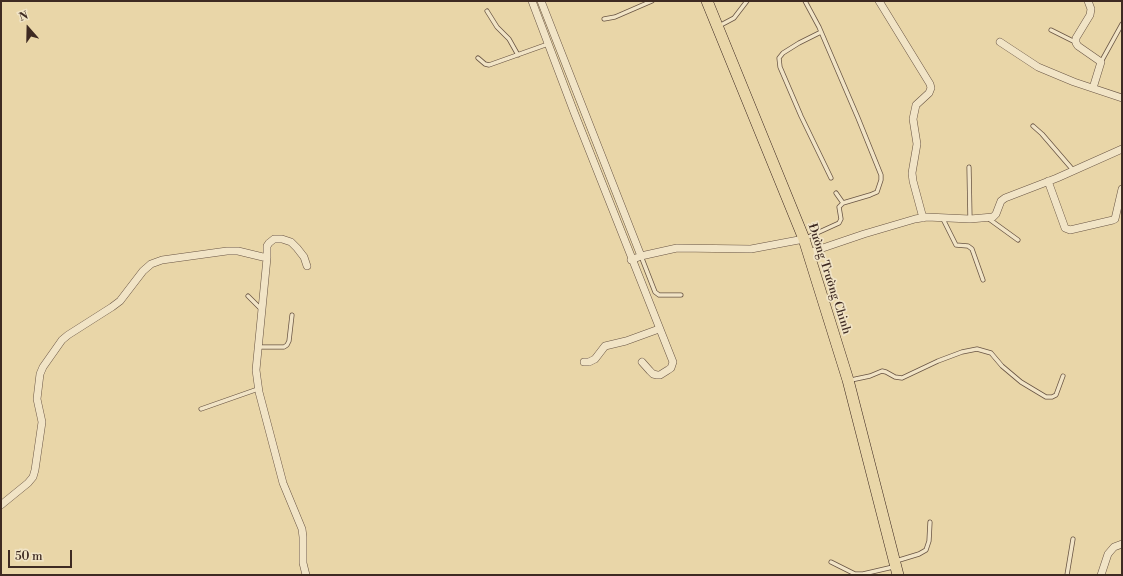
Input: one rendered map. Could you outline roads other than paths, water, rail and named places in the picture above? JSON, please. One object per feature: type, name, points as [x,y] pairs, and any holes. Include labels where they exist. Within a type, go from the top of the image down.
[{"type":"highway","name":"Đường Trường Chinh","points":[[707,1],[804,239],[848,380],[897,567]]},
{"type":"street","points":[[532,1],[548,44],[578,111],[637,258],[659,329],[673,362],[671,368],[660,375],[656,375],[650,371],[642,362]]},
{"type":"street","points":[[541,1],[578,111],[637,258]]},
{"type":"street","points":[[879,1],[931,88],[929,93],[916,105],[913,119],[917,144],[912,173],[923,218]]},
{"type":"street","points":[[1088,1],[1091,9],[1090,14],[1076,38],[1076,43],[1101,62],[1093,88]]},
{"type":"street","points":[[1000,42],[1038,68],[1122,98]]},
{"type":"street","points":[[808,252],[864,234],[923,218],[970,219],[993,217],[996,214],[1001,201],[1005,198],[1048,182],[1122,149]]},
{"type":"street","points":[[1048,182],[1065,228],[1070,230],[1115,219],[1122,189]]},
{"type":"street","points":[[306,266],[304,257],[291,242],[282,239],[274,239],[268,243],[256,370],[258,389],[286,491],[302,529],[303,563],[306,575]]},
{"type":"street","points":[[637,258],[677,248],[751,249],[804,239]]},
{"type":"street","points":[[1,505],[28,483],[33,477],[42,422],[37,399],[40,374],[43,367],[62,340],[112,307],[120,300],[143,271],[151,264],[162,260],[227,251],[238,251],[267,258]]},
{"type":"street","points":[[584,362],[589,362],[595,359],[605,346],[626,341],[659,329]]},
{"type":"street","points":[[1101,575],[1108,554],[1114,547],[1122,544]]},
{"type":"lane","points":[[604,19],[615,17],[652,1]]},
{"type":"lane","points":[[718,26],[734,18],[747,1]]},
{"type":"lane","points":[[804,239],[839,223],[841,219],[839,206],[843,203],[877,192],[881,180],[881,175],[821,32],[805,1]]},
{"type":"lane","points":[[487,11],[497,27],[509,39],[518,55]]},
{"type":"lane","points":[[1101,62],[1122,24]]},
{"type":"lane","points":[[1051,30],[1076,43]]},
{"type":"lane","points":[[821,32],[799,43],[783,53],[779,58],[780,67],[830,178]]},
{"type":"lane","points":[[478,58],[485,64],[489,65],[548,44]]},
{"type":"lane","points":[[1033,126],[1042,134],[1073,170]]},
{"type":"lane","points":[[968,167],[970,219]]},
{"type":"lane","points":[[836,193],[843,203]]},
{"type":"lane","points":[[943,218],[956,245],[968,246],[972,249],[983,280]]},
{"type":"lane","points":[[988,218],[1018,240]]},
{"type":"lane","points":[[637,258],[655,292],[659,295],[681,295]]},
{"type":"lane","points":[[248,296],[262,310]]},
{"type":"lane","points":[[258,347],[287,346],[292,315]]},
{"type":"lane","points":[[848,380],[870,376],[882,371],[895,377],[902,378],[938,361],[962,352],[977,349],[991,353],[1002,366],[1021,382],[1046,397],[1056,395],[1063,376]]},
{"type":"lane","points":[[201,409],[258,389]]},
{"type":"lane","points":[[831,562],[854,574],[863,574],[897,567],[926,550],[929,541],[930,522]]},
{"type":"lane","points":[[1067,575],[1073,539]]}]
